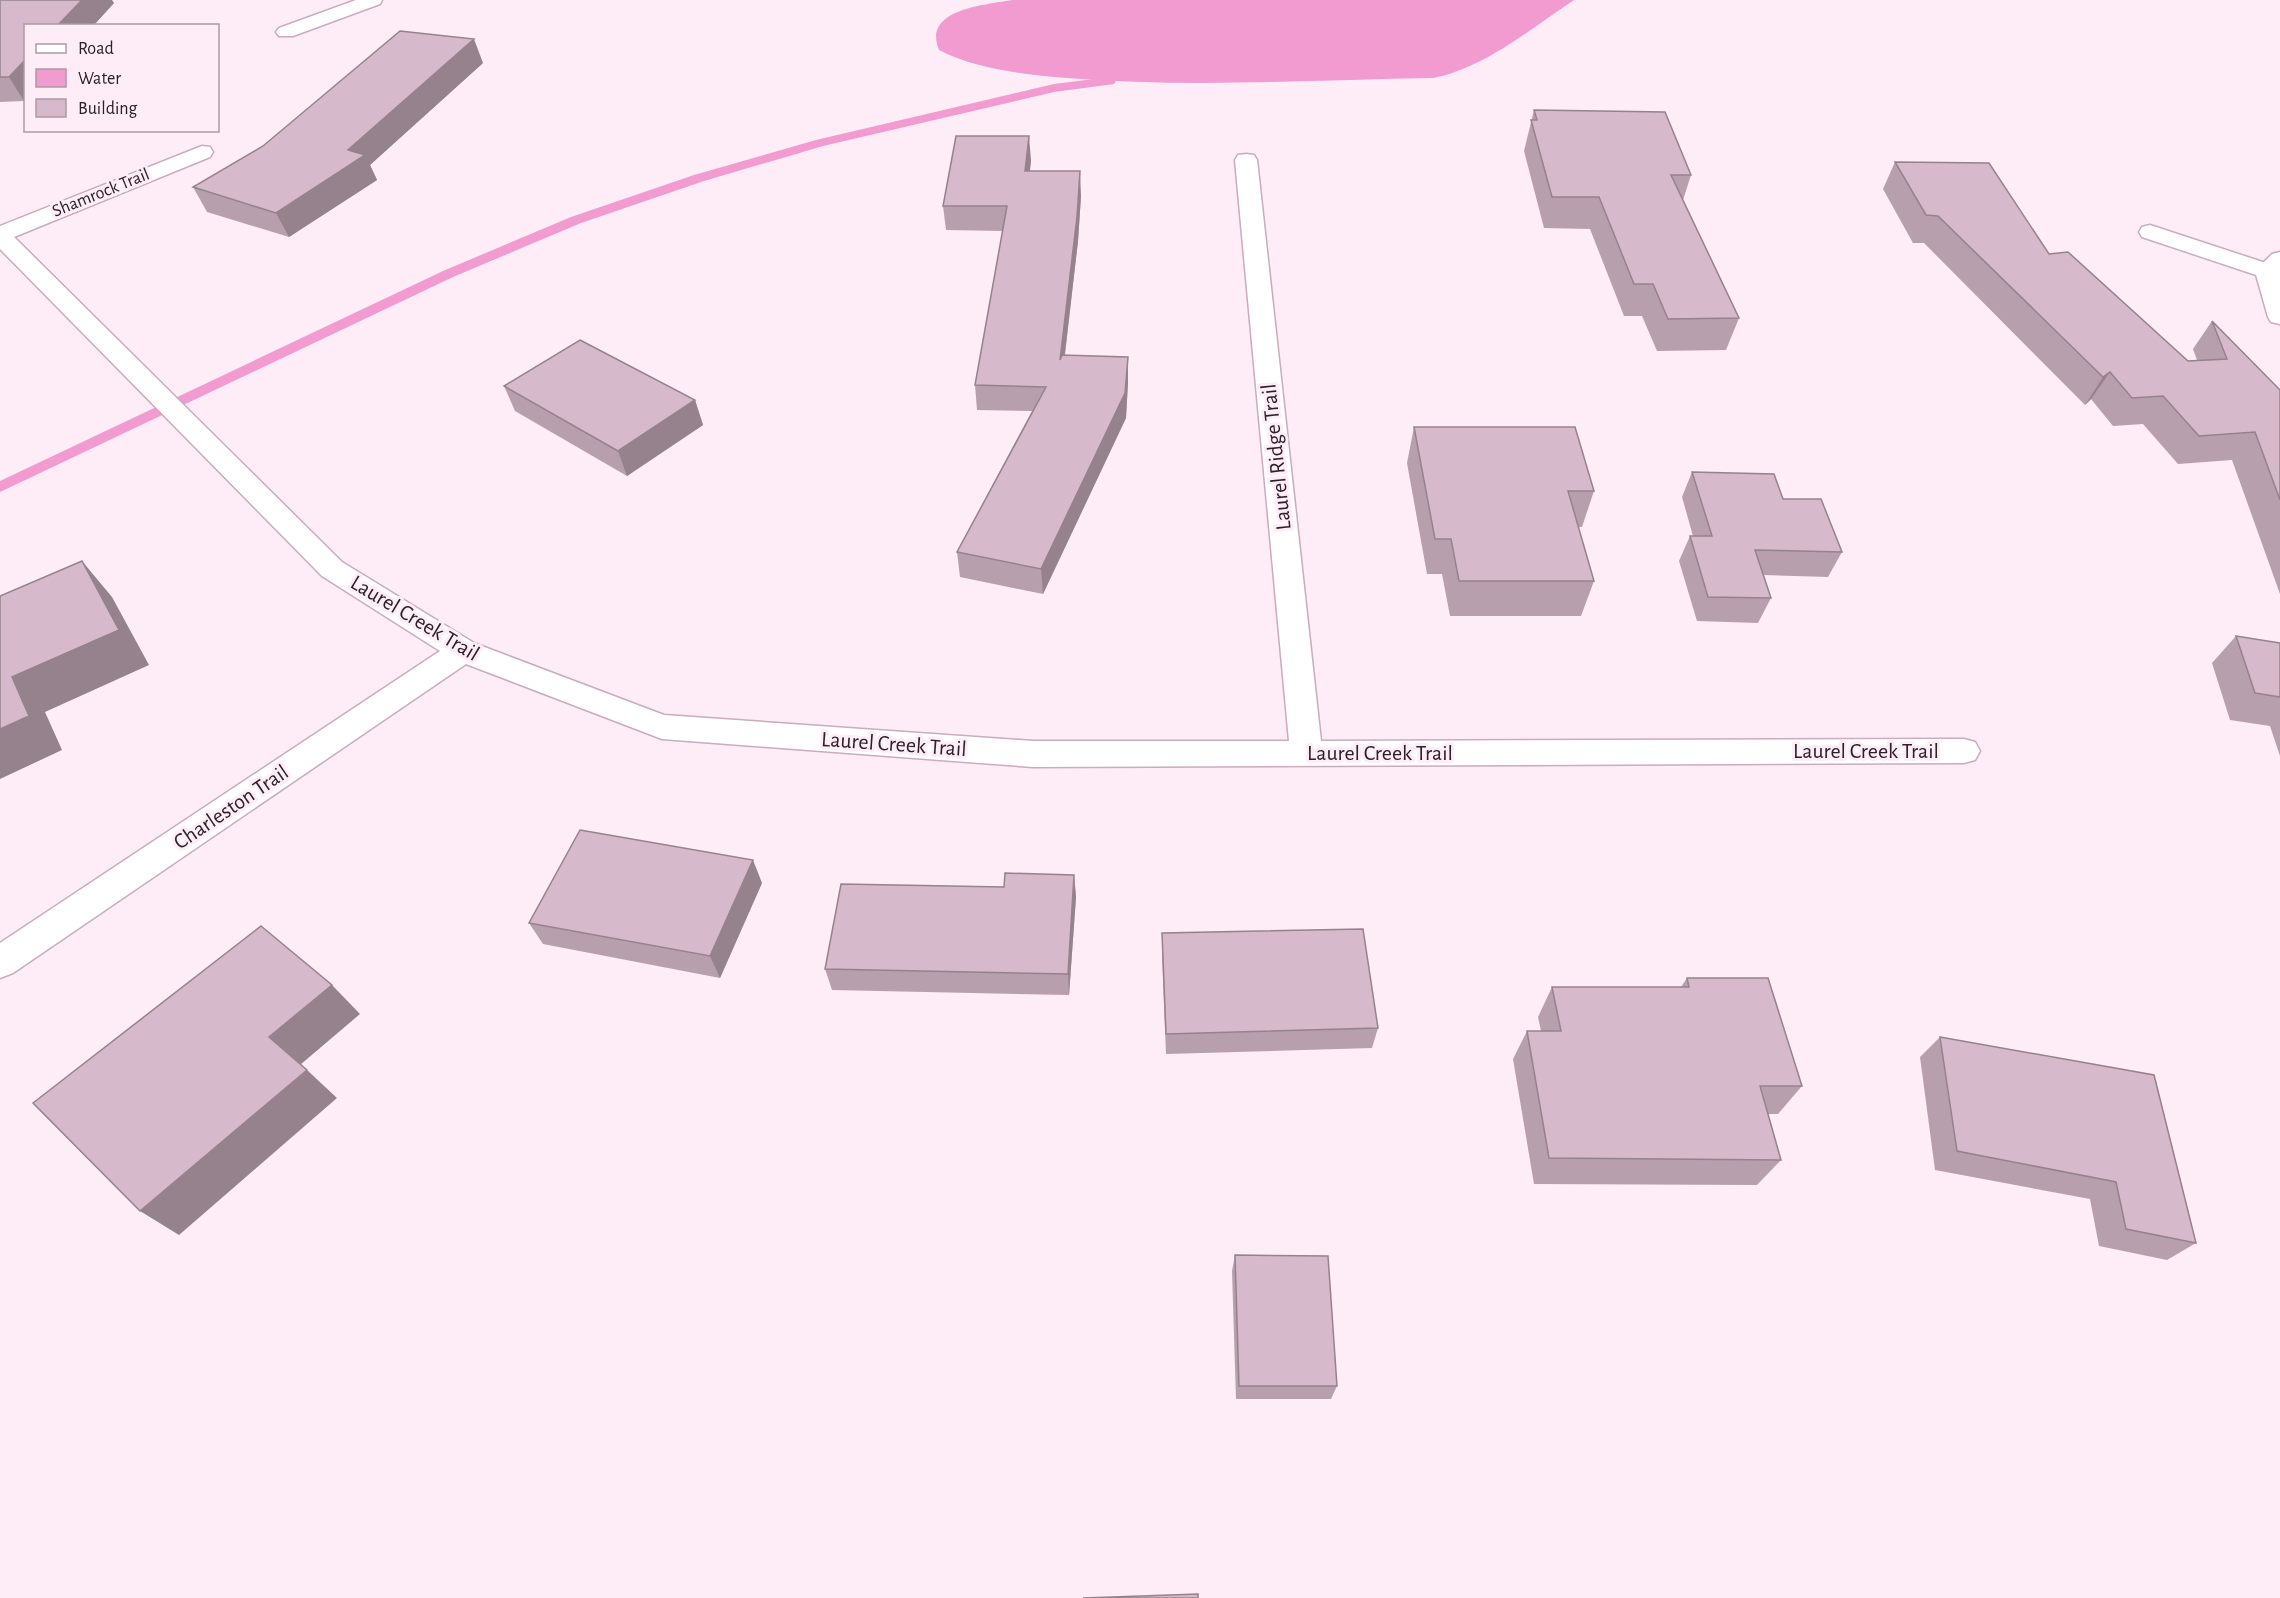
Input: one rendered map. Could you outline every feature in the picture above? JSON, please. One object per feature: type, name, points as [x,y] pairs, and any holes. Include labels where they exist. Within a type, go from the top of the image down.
[{"type":"street","points":[[286,32],[373,0]]},
{"type":"street","name":"Shamrock Trail","points":[[0,235],[202,152]]},
{"type":"street","name":"Laurel Ridge Trail","points":[[1246,160],[1306,753]]},
{"type":"street","points":[[2150,232],[2274,265],[2280,317]]},
{"type":"street","name":"Laurel Creek Trail","points":[[0,235],[332,569],[463,651],[662,727],[1033,754],[1964,751]]},
{"type":"street","name":"Charleston Trail","points":[[0,962],[463,651]]},
{"type":"water","points":[[1012,0],[1574,0],[1489,57],[1452,73],[1433,78],[1204,83],[1113,81],[1018,73],[985,67],[939,50],[936,36],[939,26],[948,17],[973,7]]},
{"type":"building","points":[[0,0],[82,0],[59,24],[24,24],[24,61],[9,77],[0,77]]},
{"type":"building","points":[[400,31],[474,39],[348,150],[365,155],[276,213],[193,187],[263,146]]},
{"type":"building","points":[[1534,110],[1665,112],[1691,175],[1671,175],[1739,318],[1668,319],[1653,284],[1634,284],[1599,197],[1552,197],[1531,120],[1537,120]]},
{"type":"building","points":[[956,136],[1029,136],[1025,171],[1080,171],[1077,217],[1060,360],[1062,355],[1128,357],[1125,393],[1041,569],[957,552],[1046,387],[975,385],[1007,206],[943,206]]},
{"type":"building","points":[[1895,162],[1989,163],[2049,254],[2068,252],[2188,361],[2227,359],[2212,321],[2280,390],[2280,500],[2255,432],[2199,436],[2163,396],[2132,398],[2110,372],[2103,377],[1938,216],[1926,215]]},
{"type":"building","points":[[580,340],[695,400],[618,451],[504,386]]},
{"type":"building","points":[[1414,427],[1575,427],[1594,491],[1568,491],[1594,581],[1459,581],[1451,539],[1435,539]]},
{"type":"building","points":[[1692,472],[1774,474],[1783,499],[1821,499],[1842,552],[1755,550],[1771,598],[1708,597],[1690,536],[1712,536]]},
{"type":"building","points":[[82,561],[119,630],[12,677],[29,716],[0,729],[0,596]]},
{"type":"building","points":[[2236,636],[2280,643],[2280,697],[2255,693]]},
{"type":"building","points":[[580,830],[753,860],[710,956],[529,923]]},
{"type":"building","points":[[1005,873],[1074,875],[1068,974],[825,969],[841,884],[1004,887]]},
{"type":"building","points":[[261,926],[332,985],[269,1037],[307,1070],[140,1211],[33,1103]]},
{"type":"building","points":[[1363,929],[1378,1028],[1166,1034],[1162,933]]},
{"type":"building","points":[[1687,978],[1768,978],[1802,1086],[1760,1086],[1781,1160],[1549,1158],[1527,1031],[1561,1031],[1552,987],[1689,987]]},
{"type":"building","points":[[1940,1037],[2154,1075],[2196,1243],[2126,1229],[2116,1182],[1957,1151]]},
{"type":"building","points":[[1235,1255],[1328,1256],[1337,1386],[1239,1386]]},
{"type":"building","points":[[1198,1594],[1198,1598],[1083,1598]]},
{"type":"waterway","points":[[0,487],[448,274],[576,220],[699,178],[820,143],[1054,88],[1110,81]]}]
